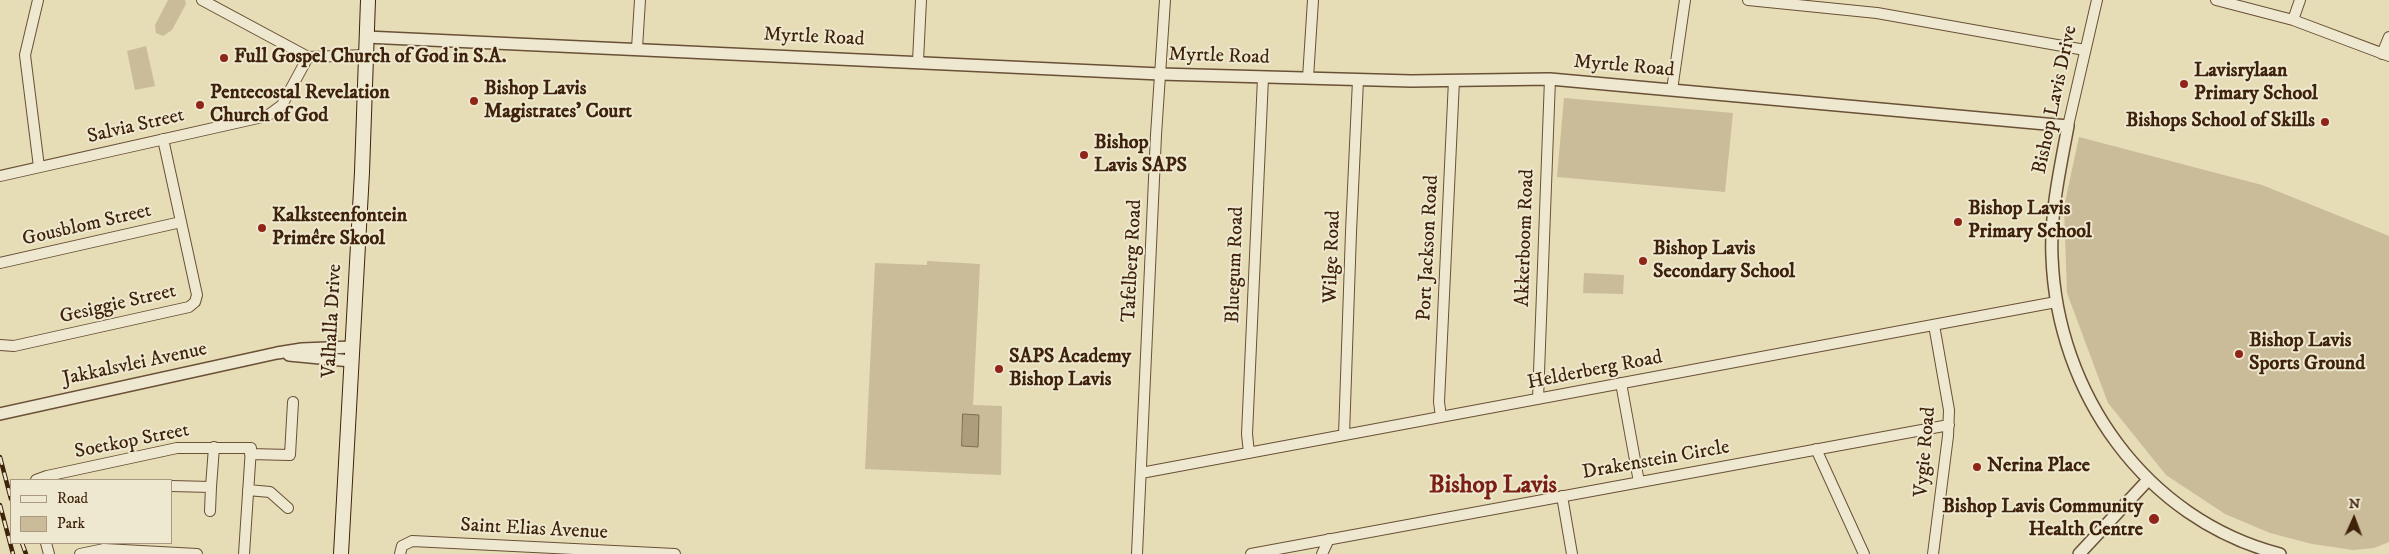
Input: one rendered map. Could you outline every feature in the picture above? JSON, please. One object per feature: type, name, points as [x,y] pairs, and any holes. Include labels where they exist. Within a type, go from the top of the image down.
[{"type":"main road","name":"Valhalla Drive","points":[[341,554],[362,172],[368,0]]},
{"type":"street","points":[[38,0],[25,55],[39,167]]},
{"type":"street","points":[[202,0],[308,57],[366,55]]},
{"type":"street","points":[[637,48],[640,0]]},
{"type":"street","points":[[918,61],[921,0]]},
{"type":"street","name":"Tafelberg Road","points":[[1137,554],[1165,0]]},
{"type":"street","points":[[1308,78],[1312,0]]},
{"type":"street","points":[[1672,90],[1684,0]]},
{"type":"street","points":[[1748,0],[1877,13],[2086,50]]},
{"type":"street","name":"Bishop Lavis Drive","points":[[2097,0],[2068,126],[2052,229],[2056,302],[2069,355],[2097,417],[2122,451],[2148,480],[2196,517],[2228,534],[2280,554]]},
{"type":"street","points":[[2216,0],[2293,20],[2386,55],[2389,37]]},
{"type":"street","points":[[2293,20],[2300,0]]},
{"type":"street","name":"Myrtle Road","points":[[366,37],[1263,78],[1358,80],[1550,79],[2068,126]]},
{"type":"street","name":"Salvia Street","points":[[0,176],[267,116],[275,112],[282,105],[308,57]]},
{"type":"street","name":"Bluegum Road","points":[[1249,453],[1247,434],[1263,78]]},
{"type":"street","name":"Akkerboom Road","points":[[1538,399],[1550,79]]},
{"type":"street","name":"Wilge Road","points":[[1344,435],[1358,80]]},
{"type":"street","name":"Port Jackson Road","points":[[1441,417],[1439,402],[1454,80]]},
{"type":"street","name":"Gesiggie Street","points":[[0,345],[14,346],[193,305],[197,295],[163,139]]},
{"type":"street","name":"Gousblom Street","points":[[0,263],[181,222]]},
{"type":"street","name":"Helderberg Road","points":[[1141,473],[2056,302]]},
{"type":"street","name":"Vygie Road","points":[[1933,554],[1949,425],[1948,398],[1934,325]]},
{"type":"street","name":"Jakkalsvlei Avenue","points":[[4,413],[277,353],[352,347]]},
{"type":"street","name":"Jakkalsvlei Avenue","points":[[277,353],[351,361]]},
{"type":"street","points":[[1621,384],[1639,482]]},
{"type":"street","points":[[244,554],[250,454],[290,455],[292,402]]},
{"type":"street","name":"Drakenstein Circle","points":[[1251,554],[1949,425]]},
{"type":"street","points":[[210,511],[214,447]]},
{"type":"street","name":"Soetkop Street","points":[[39,479],[177,448],[250,448],[250,454]]},
{"type":"street","points":[[1816,449],[1864,554]]},
{"type":"street","points":[[2079,554],[2148,480]]},
{"type":"street","points":[[172,486],[211,487]]},
{"type":"street","points":[[248,490],[270,492],[288,508]]},
{"type":"street","points":[[1562,496],[1572,554]]},
{"type":"street","points":[[1322,554],[1329,539]]},
{"type":"street","name":"Saint Elias Avenue","points":[[400,554],[402,546],[412,542],[675,554]]},
{"type":"street","points":[[80,554],[104,549],[197,554]]},
{"type":"green space","points":[[168,0],[185,0],[186,4],[172,30],[163,36],[156,33],[155,25]]},
{"type":"green space","points":[[146,46],[155,86],[135,90],[127,51]]},
{"type":"green space","points":[[1564,98],[1733,113],[1725,192],[1557,177]]},
{"type":"green space","name":"Bishop Lavis Sports Ground","points":[[2079,137],[2262,185],[2389,236],[2389,542],[2374,548],[2353,550],[2312,544],[2270,533],[2225,514],[2166,475],[2108,403],[2067,293],[2064,207]]},
{"type":"green space","points":[[927,261],[980,264],[973,405],[1002,406],[1001,475],[865,469],[875,263],[927,265]]},
{"type":"green space","points":[[1584,273],[1624,275],[1623,294],[1583,293]]},
{"type":"shaded area","points":[[963,414],[979,415],[978,447],[962,446]]},
{"type":"railway","points":[[0,457],[10,495]]},
{"type":"railway","points":[[0,505],[10,543]]},
{"type":"railway","points":[[10,544],[13,554]]},
{"type":"railway","points":[[22,544],[26,554]]},
{"type":"place","name":"Full Gospel Church of God in S.A.","points":[[224,58]]},
{"type":"place","name":"Lavisrylaan Primary School","points":[[2184,84]]},
{"type":"place","name":"Bishop Lavis Magistrates' Court","points":[[474,101]]},
{"type":"place","name":"Pentecostal Revelation Church of God","points":[[200,105]]},
{"type":"place","name":"Bishops School of Skills","points":[[2325,122]]},
{"type":"place","name":"Bishop Lavis SAPS","points":[[1084,155]]},
{"type":"place","name":"Bishop Lavis Primary School","points":[[1958,222]]},
{"type":"place","name":"Kalksteenfontein Primêre Skool","points":[[262,228]]},
{"type":"place","name":"Bishop Lavis Secondary School","points":[[1643,261]]},
{"type":"place","name":"Bishop Lavis Sports Ground","points":[[2239,354]]},
{"type":"place","name":"SAPS Academy Bishop Lavis","points":[[999,369]]},
{"type":"place","name":"Nerina Place","points":[[1977,467]]},
{"type":"place","name":"Bishop Lavis Community Health Centre","points":[[2154,519]]},
{"type":"district","name":"Bishop Lavis","points":[[1493,487]]}]
